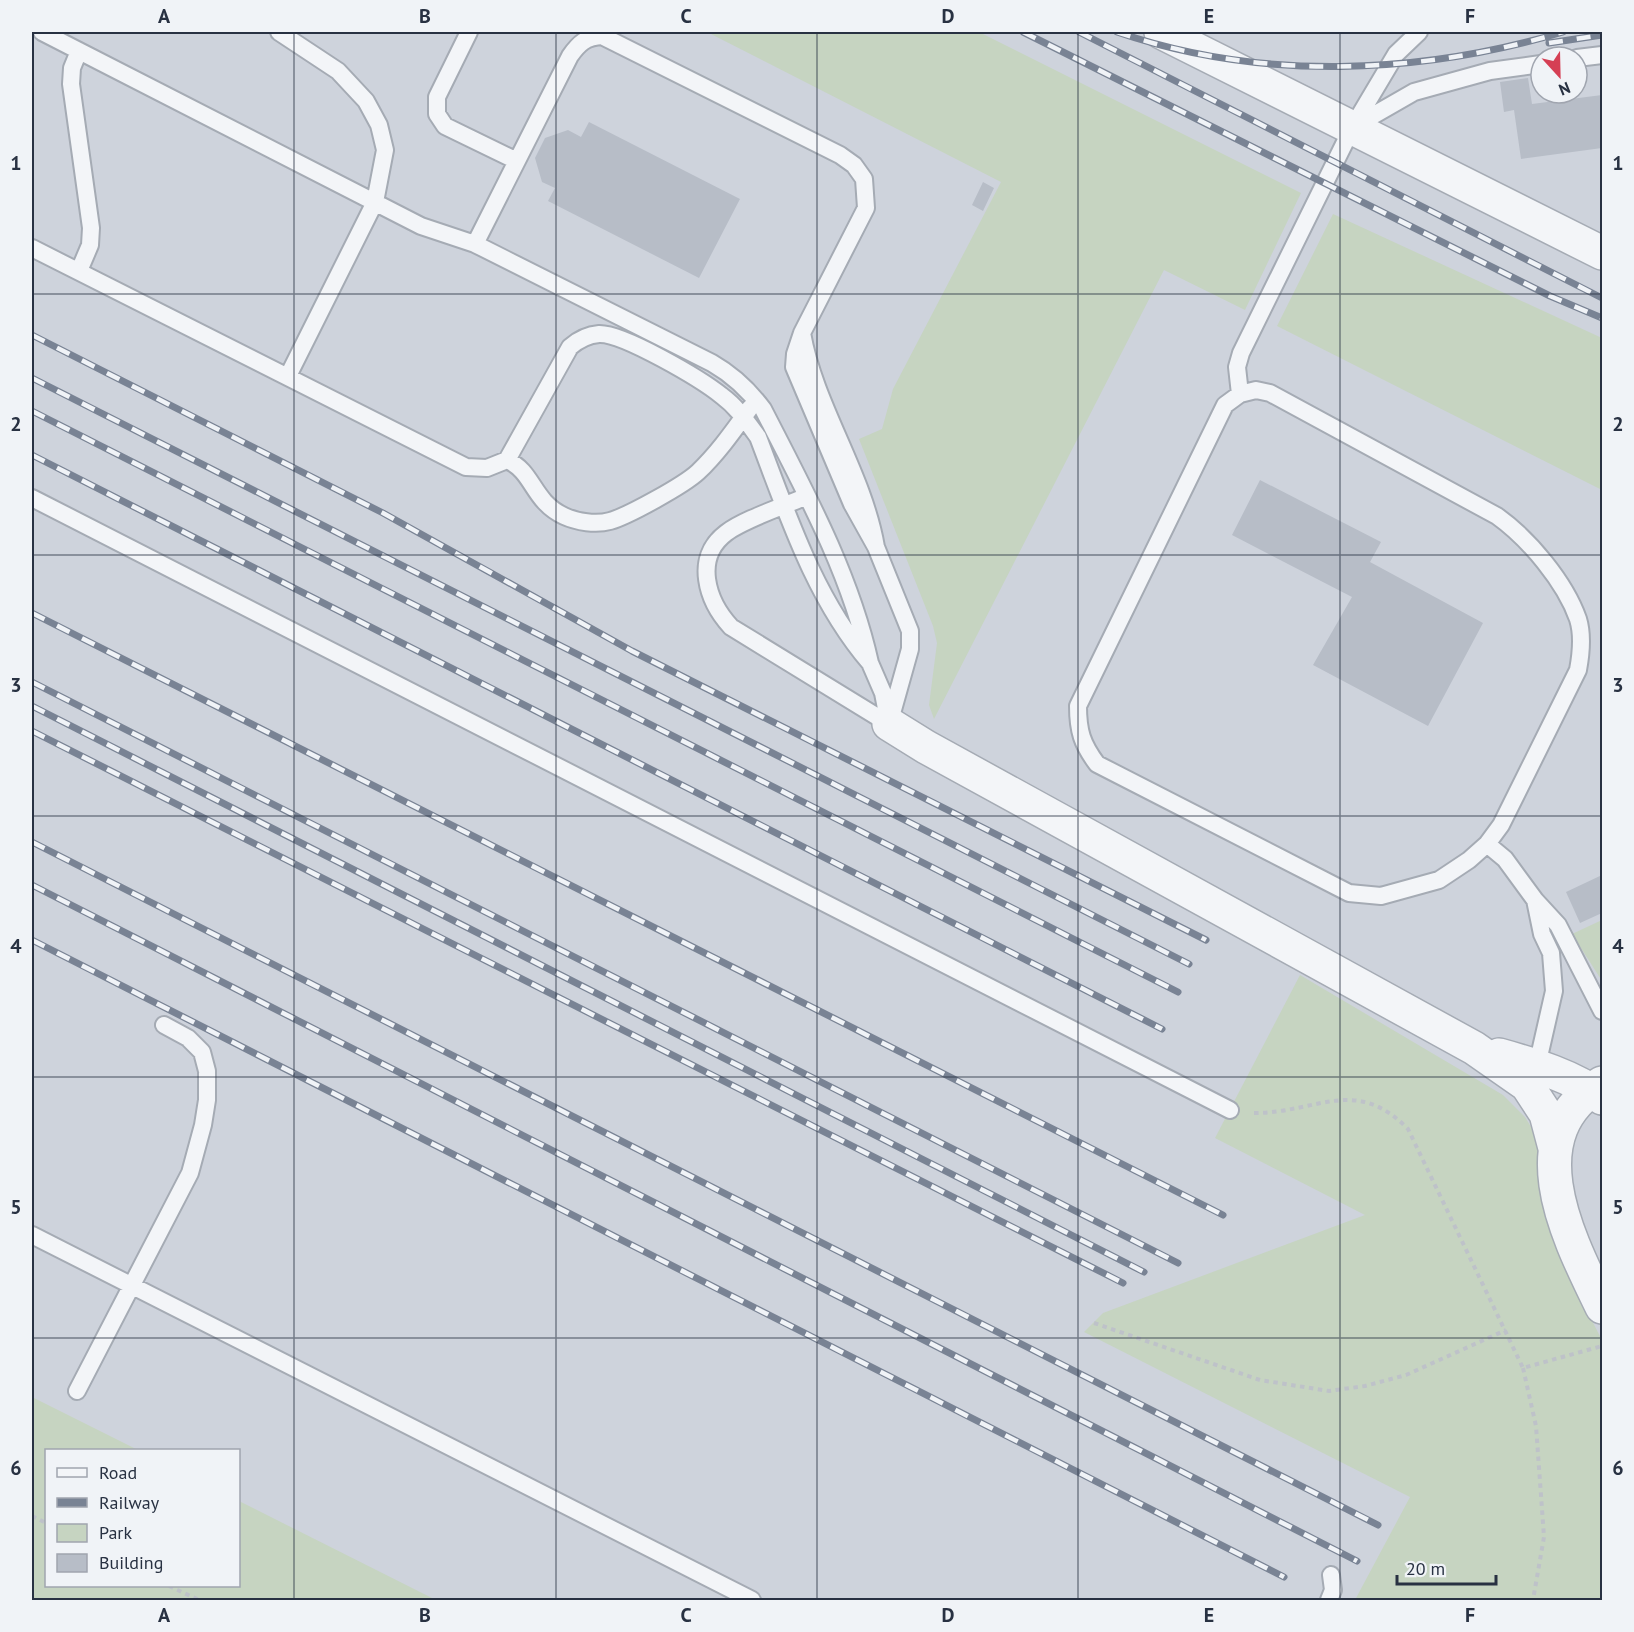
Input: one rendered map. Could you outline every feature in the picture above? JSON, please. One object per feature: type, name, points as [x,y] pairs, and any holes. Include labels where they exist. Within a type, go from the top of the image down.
[{"type":"street","points":[[1161,32],[1602,253]]},
{"type":"street","points":[[889,724],[926,747],[1474,1048],[1527,1085],[1536,1081],[1599,1090]]},
{"type":"street","points":[[1536,1081],[1555,1148],[1553,1177],[1560,1209],[1602,1307]]},
{"type":"street","points":[[1555,1148],[1572,1111],[1599,1090]]},
{"type":"lane","points":[[42,32],[421,226],[475,244],[732,374],[756,400],[807,496],[850,592],[870,663],[883,693],[889,724]]},
{"type":"lane","points":[[279,32],[338,71],[366,101],[379,125],[385,150],[375,202],[288,376]]},
{"type":"lane","points":[[469,32],[436,97],[437,114],[445,126],[517,161]]},
{"type":"lane","points":[[1240,394],[1237,368],[1241,353],[1352,128],[1396,54],[1419,32]]},
{"type":"lane","points":[[475,244],[570,56],[578,45],[590,37],[602,36],[840,155],[854,165],[864,179],[866,208],[802,333],[795,354],[797,378],[862,526],[876,547],[910,631],[910,649],[889,724]]},
{"type":"lane","points":[[78,272],[90,245],[91,228],[71,84],[72,68],[79,51]]},
{"type":"lane","points":[[1352,128],[1414,92],[1490,71],[1529,66]]},
{"type":"lane","points":[[32,248],[466,467],[487,468],[507,460],[570,347],[581,338],[598,334],[616,337],[697,378],[744,416],[758,437],[784,506],[826,602],[846,635],[870,663]]},
{"type":"lane","points":[[1256,390],[1270,393],[1497,516],[1522,534],[1563,590],[1578,620],[1582,652],[1578,670],[1501,825],[1487,844],[1469,860],[1439,880],[1381,896],[1349,893],[1097,764],[1083,746],[1078,729],[1078,706],[1225,405],[1240,394],[1256,390]]},
{"type":"lane","points":[[507,460],[518,465],[547,506],[566,518],[589,523],[610,521],[677,488],[697,473],[756,400]]},
{"type":"lane","points":[[807,496],[728,531],[716,542],[708,558],[706,576],[709,594],[719,614],[731,627],[889,724]]},
{"type":"lane","points":[[32,498],[1230,1110]]},
{"type":"lane","points":[[1487,844],[1505,859],[1535,900],[1558,925],[1602,1011]]},
{"type":"lane","points":[[1535,900],[1542,934],[1551,953],[1554,969],[1554,991],[1536,1081]]},
{"type":"lane","points":[[77,1391],[190,1173],[207,1100],[207,1071],[202,1052],[188,1038],[164,1025]]},
{"type":"lane","points":[[32,1235],[752,1600]]},
{"type":"lane","points":[[1329,1600],[1333,1590],[1331,1575]]},
{"type":"path","points":[[1230,1110],[1269,1113],[1351,1099],[1374,1102],[1394,1115],[1408,1129],[1523,1368],[1536,1426],[1544,1537],[1533,1600]]},
{"type":"path","points":[[1094,1323],[1260,1380],[1329,1391],[1365,1386],[1406,1375],[1506,1329]]},
{"type":"path","points":[[1523,1368],[1602,1346]]},
{"type":"path","points":[[171,1587],[199,1600]]},
{"type":"shaded area","points":[[32,32],[1602,32],[1602,1600],[32,1600]]},
{"type":"green space","points":[[707,32],[979,32],[1301,193],[1245,310],[1164,270],[934,719],[929,705],[937,643],[933,626],[859,439],[882,429],[893,389],[1001,182]]},
{"type":"green space","points":[[1333,214],[1602,338],[1602,490],[1277,326]]},
{"type":"green space","points":[[1602,920],[1602,981],[1572,934]]},
{"type":"green space","points":[[1300,975],[1503,1095],[1525,1117],[1536,1135],[1553,1237],[1566,1271],[1602,1340],[1602,1600],[1355,1600],[1410,1497],[1084,1332],[1103,1313],[1365,1215],[1215,1138]]},
{"type":"green space","points":[[32,1397],[136,1449],[45,1449],[45,1587],[240,1587],[240,1502],[436,1600],[32,1600]]},
{"type":"building","points":[[1528,78],[1529,105],[1589,105],[1589,97],[1602,95],[1602,148],[1521,159],[1514,110],[1504,112],[1500,82]]},
{"type":"building","points":[[589,122],[740,199],[699,278],[548,201],[555,188],[542,182],[535,158],[545,138],[568,130],[581,137]]},
{"type":"building","points":[[983,182],[994,188],[983,211],[972,205]]},
{"type":"building","points":[[1260,480],[1381,542],[1370,562],[1483,623],[1428,726],[1313,665],[1352,597],[1232,535]]},
{"type":"building","points":[[1602,875],[1602,913],[1580,923],[1566,892]]},
{"type":"railway","points":[[1023,32],[1550,296],[1602,318]]},
{"type":"railway","points":[[1079,32],[1602,298]]},
{"type":"railway","points":[[1117,32],[1171,48],[1227,59],[1283,65],[1340,66],[1397,64],[1453,57],[1563,32]]},
{"type":"railway","points":[[1549,43],[1602,35]]},
{"type":"railway","points":[[32,335],[383,513],[632,651],[1206,940]]},
{"type":"railway","points":[[32,378],[1189,964]]},
{"type":"railway","points":[[32,411],[1178,992]]},
{"type":"railway","points":[[32,455],[1162,1029]]},
{"type":"railway","points":[[32,613],[1223,1215]]},
{"type":"railway","points":[[32,682],[1178,1263]]},
{"type":"railway","points":[[32,706],[1144,1272]]},
{"type":"railway","points":[[32,731],[1123,1283]]},
{"type":"railway","points":[[32,842],[1378,1525]]},
{"type":"railway","points":[[32,885],[1357,1561]]},
{"type":"railway","points":[[32,940],[1284,1577]]}]
